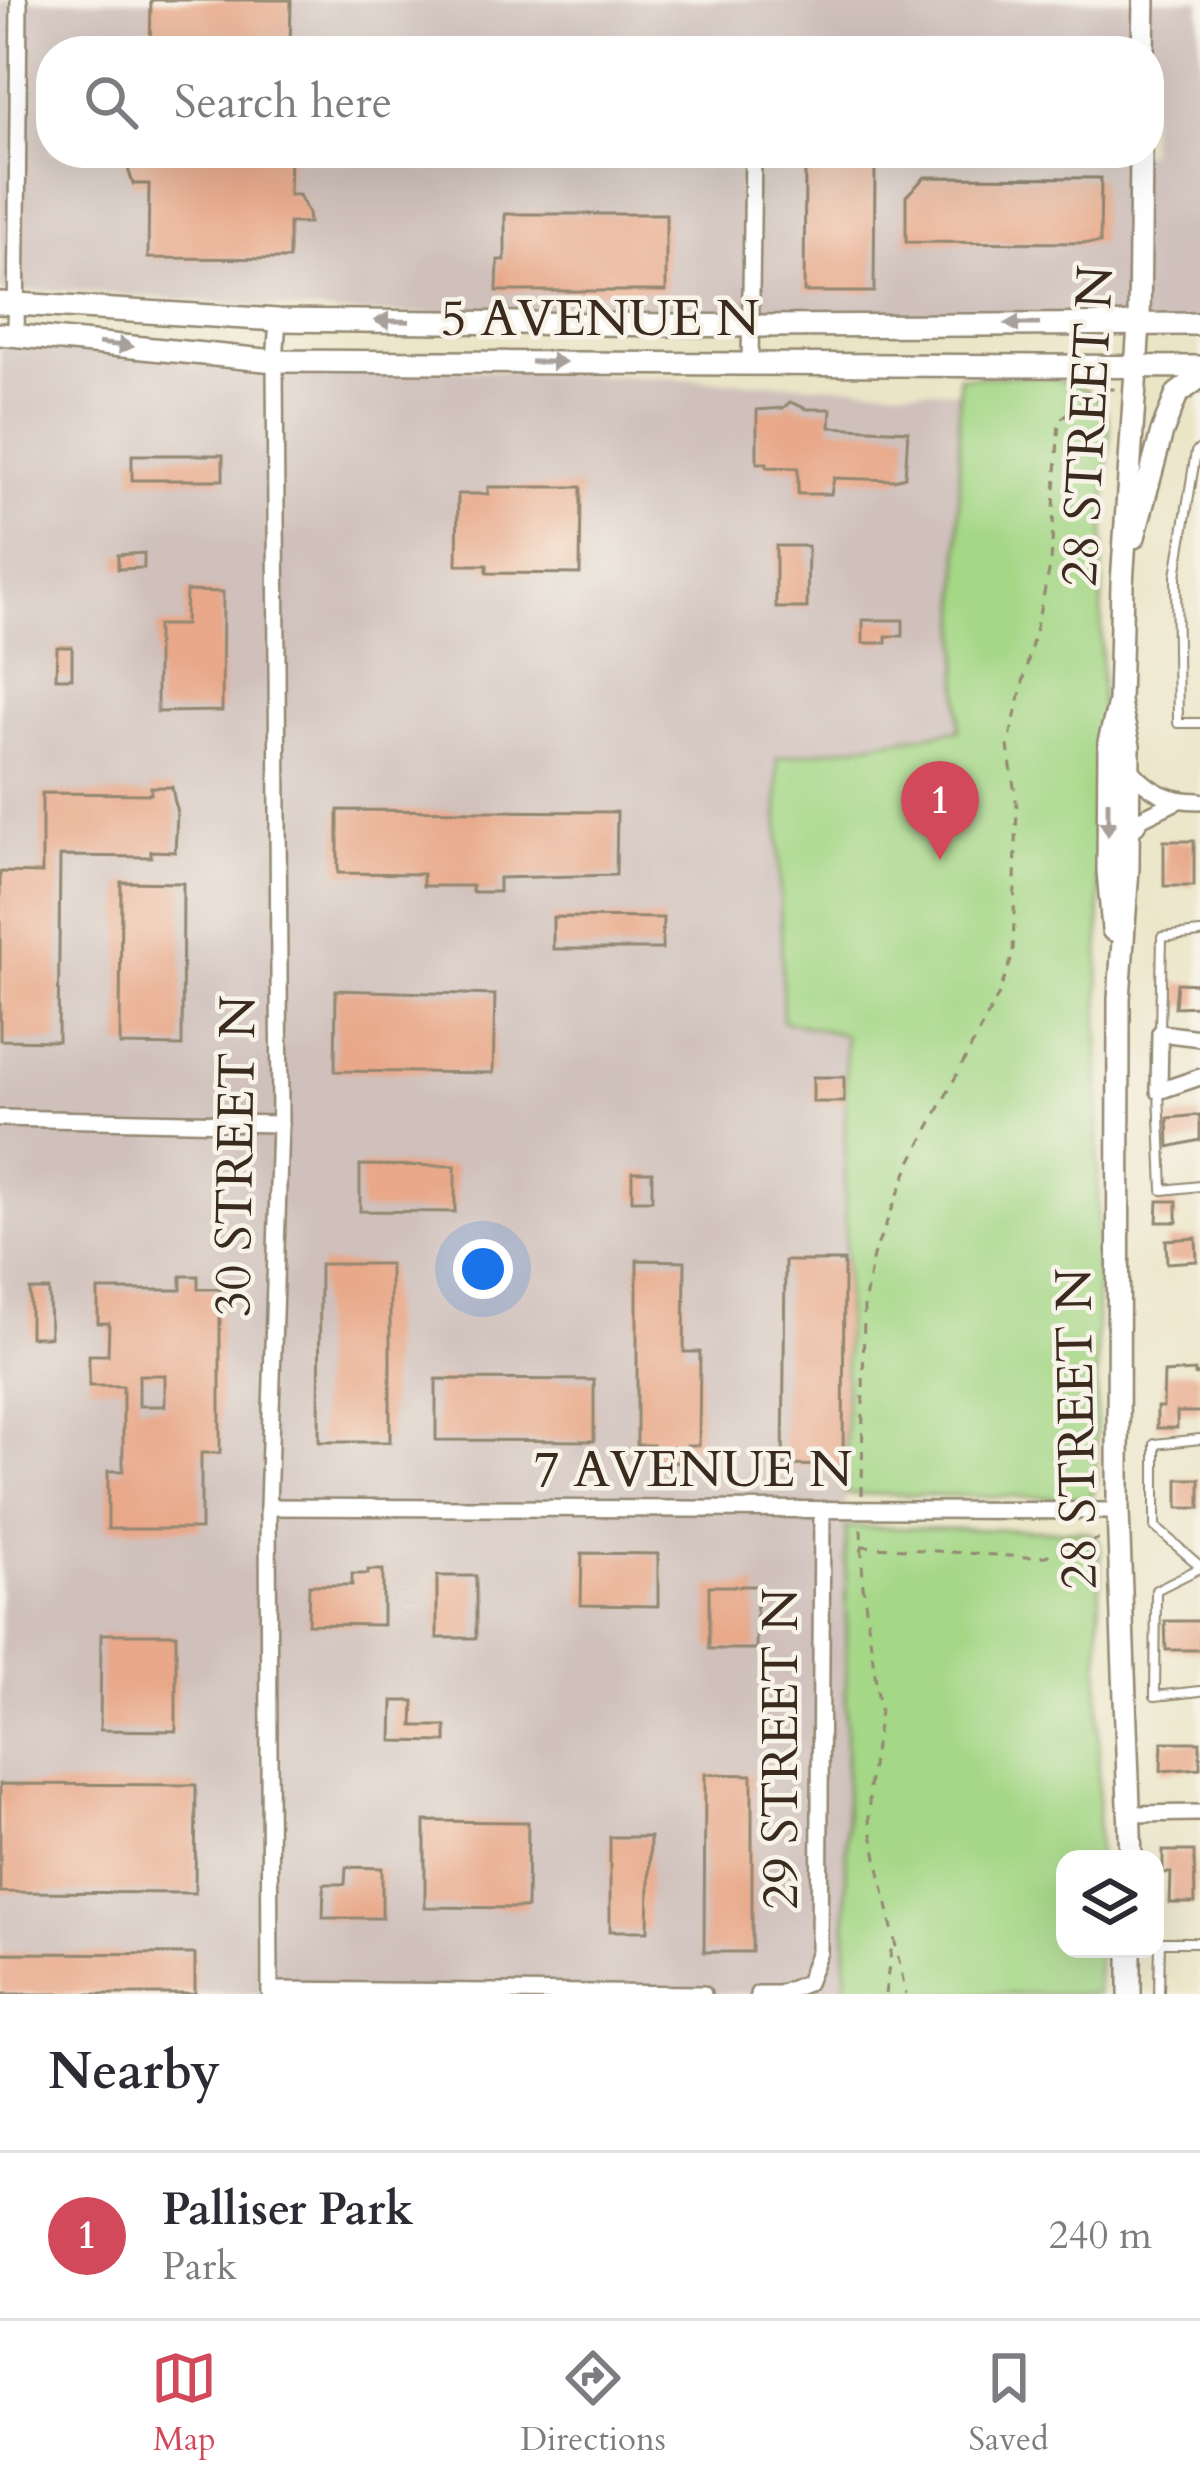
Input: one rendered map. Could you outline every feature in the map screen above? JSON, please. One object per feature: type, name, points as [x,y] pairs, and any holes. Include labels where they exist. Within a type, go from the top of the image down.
[{"type":"main road","points":[[1143,36],[1144,0]]},
{"type":"main road","name":"28 STREET N","points":[[1119,999],[1108,871],[1109,742],[1119,703],[1139,324],[1142,168]]},
{"type":"main road","name":"5 AVENUE N","points":[[8,303],[278,320],[751,326],[1200,324]]},
{"type":"main road","name":"5 AVENUE N","points":[[8,334],[275,361],[750,362],[1135,378],[1200,367]]},
{"type":"main road","points":[[1122,584],[1162,432],[1177,394],[1200,377]]},
{"type":"main road","name":"28 STREET N","points":[[1119,703],[1129,746],[1119,999],[1118,1511],[1131,1850]]},
{"type":"main road","points":[[1130,1958],[1130,1994]]},
{"type":"street","points":[[8,334],[19,0]]},
{"type":"street","points":[[750,362],[753,168]]},
{"type":"street","name":"30 STREET N","points":[[270,1992],[268,1507],[280,1124],[278,320]]},
{"type":"street","points":[[1129,767],[1153,792],[1178,801],[1200,801]]},
{"type":"street","points":[[1128,837],[1142,818],[1178,801]]},
{"type":"street","points":[[1200,1038],[1160,1033],[1159,1091],[1200,1077]]},
{"type":"street","points":[[0,1118],[280,1124]]},
{"type":"street","name":"7 AVENUE N","points":[[268,1507],[1118,1511]]},
{"type":"street","name":"29 STREET N","points":[[758,1994],[779,1994],[807,1983],[819,1952],[822,1513]]},
{"type":"street","points":[[1131,1814],[1200,1814]]},
{"type":"street","points":[[270,1992],[703,1994]]},
{"type":"lane","points":[[1200,449],[1176,576],[1178,723],[1200,723]]},
{"type":"lane","points":[[1160,1033],[1162,937],[1200,933]]},
{"type":"lane","points":[[1159,1091],[1163,1190],[1200,1186]]},
{"type":"lane","points":[[1200,1439],[1155,1444],[1155,1527],[1200,1567],[1156,1590],[1155,1696],[1200,1691]]},
{"type":"lane","points":[[1159,1994],[1160,1942],[1200,1942]]},
{"type":"path","points":[[906,1994],[869,1820],[880,1711],[861,1546],[867,1275],[911,1162],[998,996],[1013,955],[1017,808],[1008,746],[1051,563],[1059,420],[1101,389],[1135,378]]},
{"type":"path","points":[[861,1546],[1025,1557],[1063,1552],[1090,1539],[1119,1539]]},
{"type":"path","points":[[884,1994],[893,1936]]},
{"type":"shaded area","points":[[0,0],[1200,0],[1200,326],[339,313],[76,291],[0,291]]},
{"type":"shaded area","points":[[0,334],[275,361],[958,391],[959,731],[777,759],[845,1034],[846,1994],[0,1994]]},
{"type":"green space","points":[[1021,376],[1065,382],[1090,393],[1106,414],[1110,429],[1102,573],[1096,1486],[1092,1495],[1081,1498],[846,1494],[845,1035],[783,1021],[777,758],[959,730],[959,377]]},
{"type":"green space","points":[[846,1527],[1082,1531],[1094,1535],[1100,1545],[1098,1850],[1056,1850],[1056,1958],[1098,1958],[1097,1994],[846,1994]]},
{"type":"building","points":[[151,0],[291,0],[290,36],[150,36]]},
{"type":"building","points":[[128,168],[290,168],[289,195],[299,195],[309,223],[289,223],[289,259],[148,258],[149,184],[133,184]]},
{"type":"building","points":[[805,168],[875,168],[874,292],[804,292]]},
{"type":"building","points":[[925,177],[1101,178],[1100,243],[906,242],[906,196]]},
{"type":"building","points":[[505,214],[666,214],[666,291],[497,291],[498,260],[505,260]]},
{"type":"building","points":[[790,402],[807,409],[831,409],[830,427],[908,431],[905,477],[834,478],[831,494],[798,494],[798,468],[757,463],[757,410],[783,408]]},
{"type":"building","points":[[132,455],[223,455],[223,480],[132,480]]},
{"type":"building","points":[[488,487],[581,487],[580,574],[487,573],[487,565],[457,565],[458,494],[488,494]]},
{"type":"building","points":[[776,546],[808,546],[807,608],[776,608]]},
{"type":"building","points":[[144,553],[144,568],[118,569],[118,555]]},
{"type":"building","points":[[186,591],[223,592],[222,711],[157,712],[157,625],[185,625]]},
{"type":"building","points":[[863,620],[903,620],[903,636],[886,636],[886,643],[863,643]]},
{"type":"building","points":[[57,647],[72,647],[72,678],[56,678]]},
{"type":"building","points":[[151,787],[172,787],[177,814],[175,852],[151,851],[151,857],[60,856],[58,1041],[0,1040],[0,872],[42,873],[42,793],[151,794]]},
{"type":"building","points":[[338,810],[617,812],[616,875],[499,878],[499,892],[472,892],[472,886],[423,886],[423,874],[338,873]]},
{"type":"building","points":[[1164,841],[1194,841],[1194,886],[1164,886]]},
{"type":"building","points":[[121,882],[183,883],[182,1046],[120,1045]]},
{"type":"building","points":[[553,917],[663,918],[662,949],[553,949]]},
{"type":"building","points":[[1177,983],[1200,984],[1200,1006],[1175,1007]]},
{"type":"building","points":[[336,990],[495,995],[493,1073],[335,1071]]},
{"type":"building","points":[[813,1077],[844,1077],[844,1102],[813,1102]]},
{"type":"building","points":[[1200,1115],[1200,1140],[1169,1147],[1168,1118]]},
{"type":"building","points":[[360,1165],[455,1166],[455,1212],[360,1211]]},
{"type":"building","points":[[632,1172],[652,1172],[652,1200],[632,1200]]},
{"type":"building","points":[[1158,1201],[1177,1201],[1177,1222],[1157,1222]]},
{"type":"building","points":[[1196,1238],[1197,1261],[1167,1263],[1166,1240]]},
{"type":"building","points":[[637,1260],[685,1261],[684,1352],[700,1352],[699,1445],[687,1445],[687,1463],[653,1461],[653,1445],[637,1445]]},
{"type":"building","points":[[785,1261],[844,1261],[843,1466],[783,1465]]},
{"type":"building","points":[[320,1264],[390,1264],[390,1442],[319,1442]]},
{"type":"building","points":[[181,1276],[198,1276],[198,1289],[220,1289],[220,1453],[201,1453],[201,1529],[108,1529],[108,1471],[123,1471],[123,1386],[89,1386],[89,1355],[108,1355],[109,1323],[98,1323],[98,1290],[181,1290]],"holes":[[[139,1375],[165,1375],[165,1406],[139,1406]]]},
{"type":"building","points":[[30,1290],[49,1290],[50,1337],[30,1337]]},
{"type":"building","points":[[1164,1373],[1200,1374],[1200,1412],[1177,1412],[1177,1428],[1157,1428]]},
{"type":"building","points":[[436,1379],[594,1380],[594,1441],[436,1440]]},
{"type":"building","points":[[1178,1479],[1200,1479],[1200,1508],[1178,1508]]},
{"type":"building","points":[[582,1553],[658,1554],[658,1606],[581,1605]]},
{"type":"building","points":[[368,1570],[383,1570],[383,1625],[308,1624],[309,1585],[352,1585],[352,1574],[368,1574]]},
{"type":"building","points":[[437,1576],[476,1576],[476,1638],[437,1638]]},
{"type":"building","points":[[709,1586],[757,1586],[756,1649],[709,1649]]},
{"type":"building","points":[[1165,1621],[1200,1621],[1200,1650],[1166,1650]]},
{"type":"building","points":[[101,1634],[176,1634],[176,1731],[100,1730]]},
{"type":"building","points":[[393,1701],[414,1701],[413,1726],[446,1726],[446,1742],[392,1741]]},
{"type":"building","points":[[1162,1742],[1200,1742],[1200,1768],[1161,1771]]},
{"type":"building","points":[[705,1774],[752,1775],[752,1952],[704,1952]]},
{"type":"building","points":[[0,1784],[196,1785],[195,1893],[0,1892]]},
{"type":"building","points":[[425,1821],[528,1822],[527,1908],[425,1907]]},
{"type":"building","points":[[610,1837],[650,1837],[648,1931],[610,1931]]},
{"type":"building","points":[[1164,1851],[1194,1851],[1195,1903],[1170,1903],[1171,1873],[1164,1873]]},
{"type":"building","points":[[346,1867],[382,1868],[382,1918],[323,1918],[324,1884],[345,1884]]},
{"type":"building","points":[[0,1953],[195,1954],[195,1994],[0,1994]]},
{"type":"place","name":"Palliser Park","points":[[940,860]]}]
